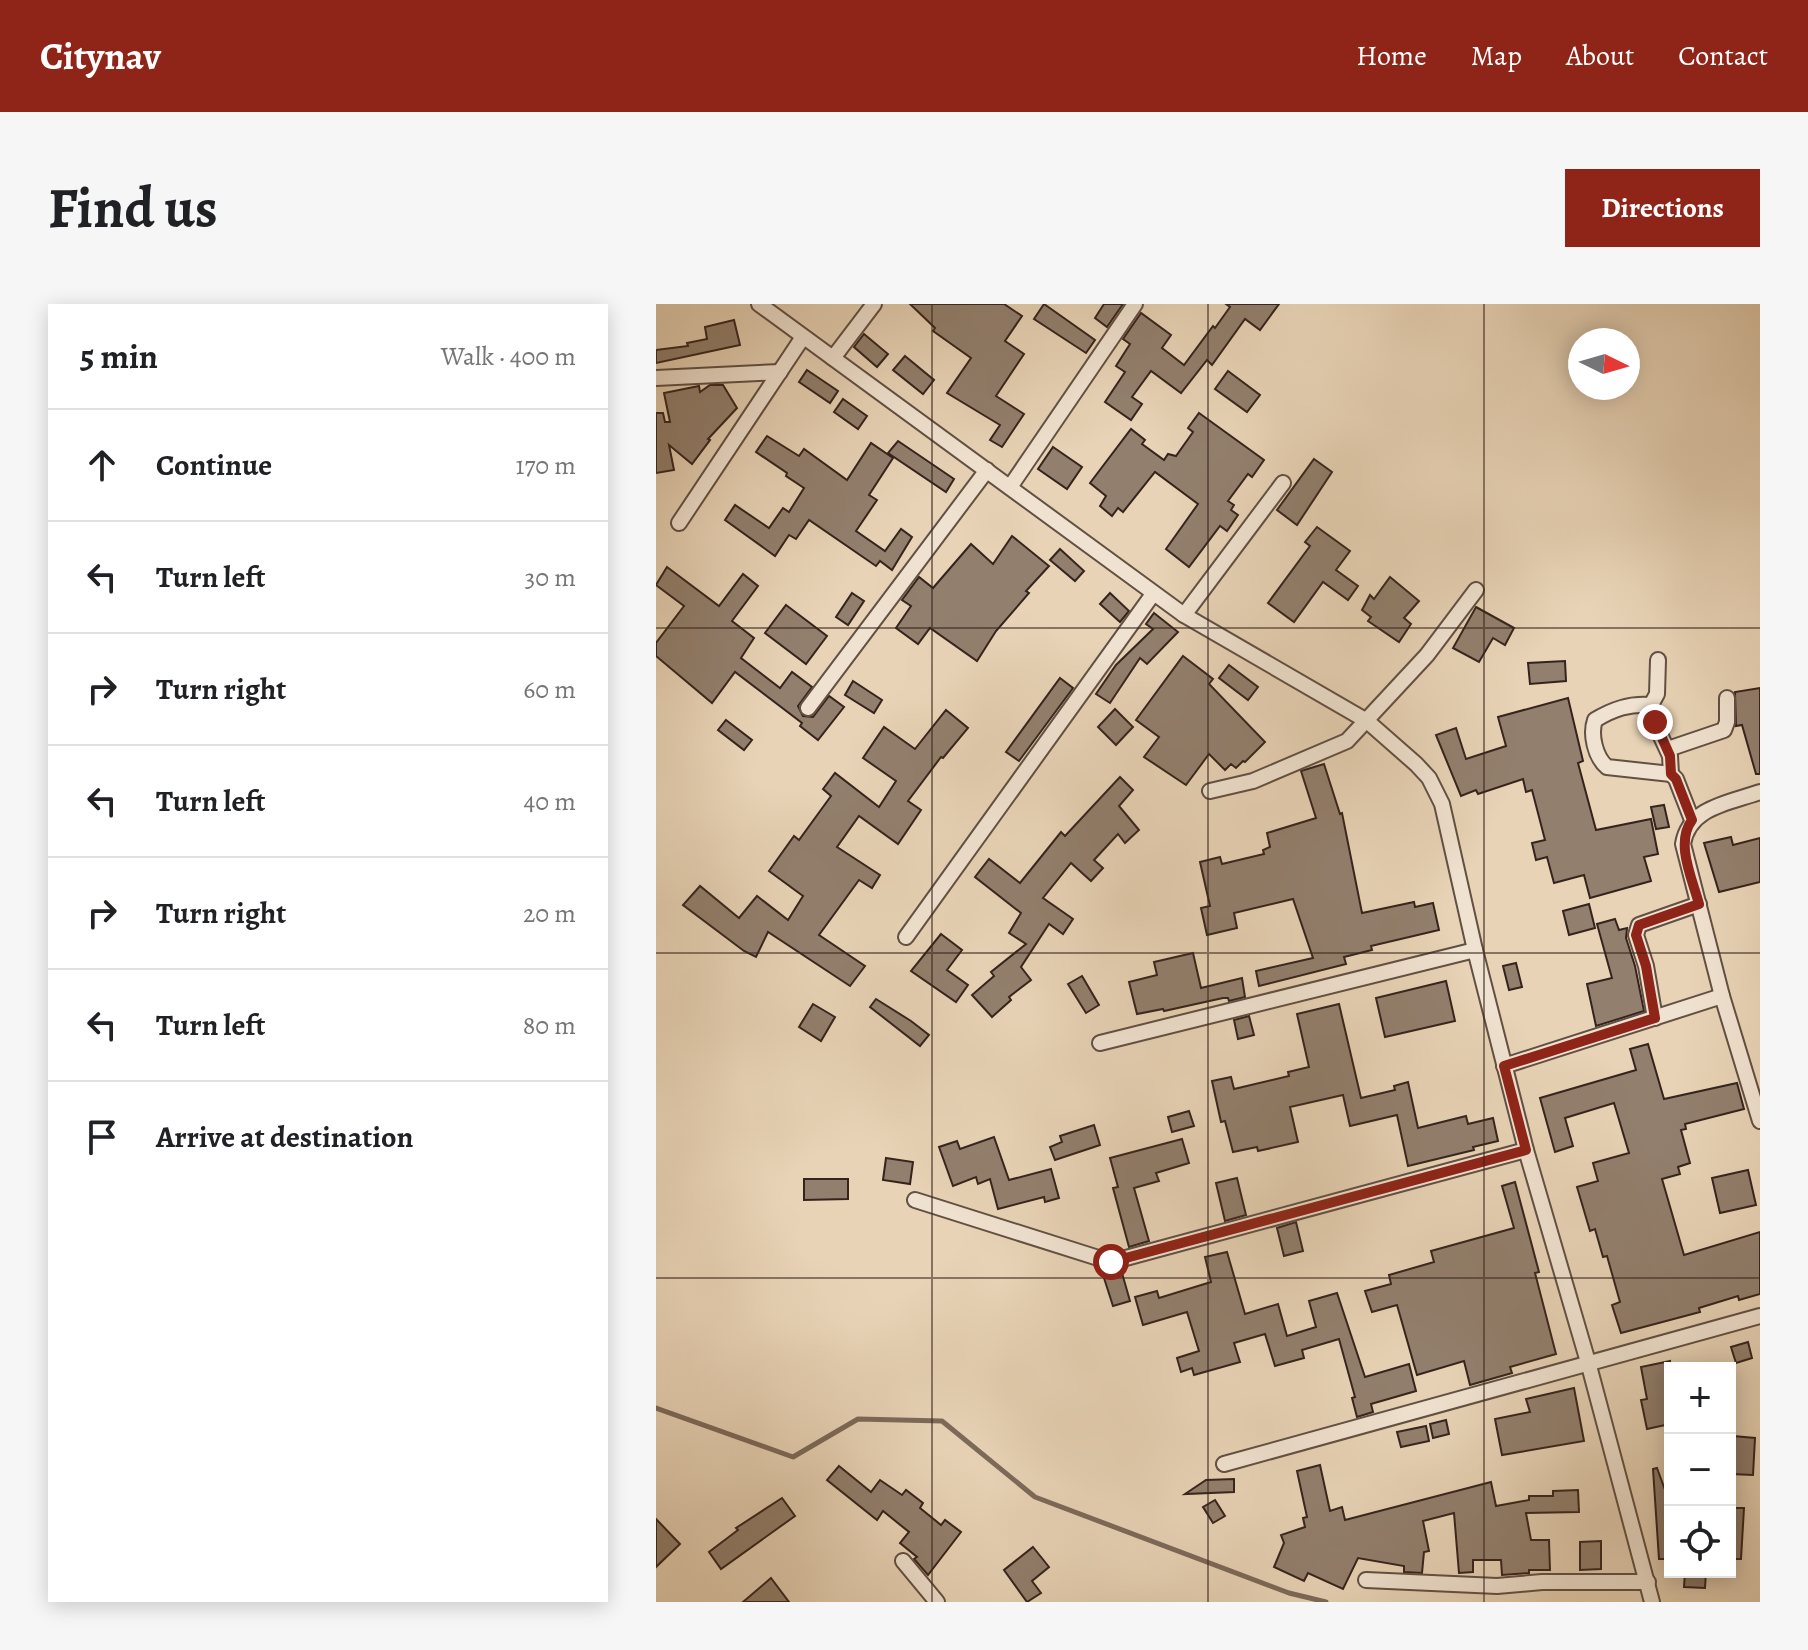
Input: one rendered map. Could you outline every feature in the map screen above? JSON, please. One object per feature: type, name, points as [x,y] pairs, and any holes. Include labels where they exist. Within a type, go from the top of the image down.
[{"type":"street","points":[[759,304],[1153,594],[1367,721],[1429,778],[1442,804],[1526,1150],[1588,1362],[1652,1602]]},
{"type":"street","points":[[833,358],[874,304]]},
{"type":"street","points":[[1010,487],[1135,304]]},
{"type":"street","points":[[679,523],[803,337]]},
{"type":"street","points":[[656,378],[780,372]]},
{"type":"street","points":[[808,708],[987,470]]},
{"type":"street","points":[[1184,615],[1283,483]]},
{"type":"street","points":[[1210,791],[1253,781],[1347,741],[1427,655],[1476,590]]},
{"type":"street","points":[[906,937],[1153,594]]},
{"type":"street","points":[[1658,660],[1657,694],[1651,705],[1658,730],[1668,749],[1671,774],[1676,779],[1692,820]]},
{"type":"street","points":[[1668,749],[1724,730],[1727,698]]},
{"type":"street","points":[[1651,705],[1632,705],[1609,711],[1595,720],[1593,736],[1600,762],[1607,767],[1671,774]]},
{"type":"street","points":[[1760,792],[1700,814],[1686,829],[1683,844],[1722,996],[1760,1121]]},
{"type":"street","points":[[1655,1018],[1646,966],[1636,935],[1639,925],[1699,904]]},
{"type":"street","points":[[1100,1043],[1475,950]]},
{"type":"street","points":[[1504,1066],[1722,996]]},
{"type":"street","points":[[915,1200],[1111,1262],[1526,1150]]},
{"type":"street","points":[[1224,1464],[1760,1316]]},
{"type":"street","points":[[903,1561],[937,1602]]},
{"type":"street","points":[[1366,1580],[1497,1586],[1542,1582],[1648,1582]]},
{"type":"building","points":[[910,304],[1004,304],[1022,316],[1005,341],[1024,354],[996,396],[1024,414],[1002,447],[990,440],[1000,425],[947,393],[971,358],[933,331],[935,328]]},
{"type":"building","points":[[1044,304],[1095,340],[1086,353],[1034,319]]},
{"type":"building","points":[[1104,304],[1123,304],[1107,327],[1095,318]]},
{"type":"building","points":[[1226,304],[1279,304],[1260,330],[1245,319],[1212,365],[1207,360],[1181,393],[1151,371],[1132,397],[1142,404],[1131,420],[1105,402],[1125,372],[1116,366],[1130,344],[1123,339],[1141,313],[1171,335],[1162,348],[1184,365],[1230,307]]},
{"type":"building","points":[[734,320],[740,345],[656,363],[656,350],[688,346],[687,343],[707,339],[705,327]]},
{"type":"building","points":[[864,334],[888,354],[877,367],[854,347]]},
{"type":"building","points":[[905,356],[934,380],[923,394],[893,370]]},
{"type":"building","points":[[807,370],[838,391],[830,403],[799,382]]},
{"type":"building","points":[[1228,371],[1260,395],[1247,412],[1215,389]]},
{"type":"building","points":[[710,385],[723,385],[737,408],[708,439],[692,464],[669,445],[674,470],[656,473],[656,413],[663,413],[665,422],[670,422],[664,393],[699,386],[700,392]]},
{"type":"building","points":[[843,399],[867,416],[858,429],[834,412]]},
{"type":"building","points":[[1199,413],[1264,460],[1252,477],[1248,474],[1228,501],[1234,505],[1231,510],[1238,515],[1227,531],[1220,526],[1189,567],[1166,549],[1198,504],[1155,472],[1123,512],[1118,508],[1112,516],[1100,506],[1106,496],[1090,483],[1131,429],[1145,440],[1142,444],[1164,460],[1168,454],[1176,456],[1193,432],[1188,428]]},
{"type":"building","points":[[767,436],[799,456],[804,449],[847,480],[871,443],[893,458],[869,495],[877,500],[856,531],[885,551],[901,529],[912,537],[892,570],[880,561],[876,566],[809,520],[796,539],[789,535],[775,556],[725,520],[735,505],[769,528],[783,508],[789,512],[804,488],[756,452]]},
{"type":"building","points":[[898,441],[954,479],[946,492],[888,453]]},
{"type":"building","points":[[1053,447],[1082,467],[1067,489],[1038,469]]},
{"type":"building","points":[[1314,459],[1332,472],[1297,525],[1277,510]]},
{"type":"building","points":[[1317,527],[1350,551],[1336,570],[1358,586],[1348,600],[1323,582],[1294,622],[1268,603],[1310,546],[1305,542]]},
{"type":"building","points":[[1012,536],[1049,566],[1026,591],[1029,593],[996,631],[977,661],[930,628],[918,644],[896,628],[911,606],[902,600],[919,577],[933,588],[971,544],[993,564]]},
{"type":"building","points":[[1060,549],[1084,571],[1075,581],[1050,560]]},
{"type":"building","points":[[667,567],[719,606],[743,574],[758,586],[732,621],[754,638],[741,658],[780,688],[792,672],[812,687],[798,706],[803,716],[813,717],[829,696],[844,707],[818,740],[800,726],[802,723],[735,672],[712,703],[656,656],[656,643],[684,606],[656,585]]},
{"type":"building","points":[[1390,577],[1419,601],[1404,618],[1411,624],[1399,642],[1368,621],[1371,617],[1362,610],[1370,595],[1374,599]]},
{"type":"building","points":[[852,593],[864,601],[848,625],[836,617]]},
{"type":"building","points":[[1110,593],[1129,611],[1120,622],[1100,604]]},
{"type":"building","points":[[786,605],[827,636],[806,664],[765,633]]},
{"type":"building","points":[[1476,607],[1514,628],[1505,645],[1493,638],[1479,662],[1453,648]]},
{"type":"building","points":[[1154,613],[1178,632],[1147,664],[1140,658],[1110,703],[1096,694],[1116,665],[1153,629],[1146,624]]},
{"type":"building","points":[[1183,656],[1213,679],[1209,684],[1265,742],[1236,768],[1231,764],[1225,770],[1209,754],[1186,785],[1144,757],[1159,737],[1136,720]]},
{"type":"building","points":[[1565,661],[1566,681],[1530,684],[1528,663]]},
{"type":"building","points":[[1229,665],[1258,687],[1248,700],[1219,678]]},
{"type":"building","points":[[1060,678],[1073,688],[1019,761],[1006,752]]},
{"type":"building","points":[[853,681],[882,700],[874,713],[845,695]]},
{"type":"building","points":[[1760,688],[1760,774],[1756,774],[1742,725],[1736,726],[1735,692]]},
{"type":"building","points":[[1568,698],[1583,761],[1578,763],[1596,830],[1651,819],[1658,854],[1644,857],[1651,881],[1590,898],[1584,875],[1554,883],[1547,857],[1536,860],[1532,843],[1545,840],[1532,790],[1526,792],[1523,779],[1478,794],[1476,790],[1461,796],[1436,735],[1456,728],[1466,759],[1506,746],[1498,717]]},
{"type":"building","points":[[1115,709],[1133,727],[1116,745],[1098,727]]},
{"type":"building","points":[[946,710],[968,728],[941,757],[908,801],[921,810],[898,844],[859,816],[837,847],[880,875],[872,888],[859,880],[819,935],[865,966],[850,986],[768,932],[756,957],[683,905],[700,886],[739,918],[757,896],[788,920],[803,896],[769,871],[794,836],[799,840],[831,796],[823,789],[835,773],[879,807],[896,781],[863,758],[884,727],[915,749]]},
{"type":"building","points":[[726,720],[752,740],[744,750],[718,730]]},
{"type":"building","points":[[1324,764],[1342,813],[1362,913],[1414,902],[1415,907],[1433,903],[1439,930],[1371,946],[1372,950],[1344,957],[1346,964],[1259,986],[1256,971],[1313,958],[1293,899],[1234,913],[1237,928],[1207,935],[1201,908],[1210,906],[1200,862],[1220,857],[1222,864],[1264,854],[1263,850],[1270,847],[1267,833],[1316,818],[1301,771]]},
{"type":"building","points":[[1120,777],[1133,790],[1119,806],[1139,830],[1125,843],[1118,834],[1094,860],[1103,868],[1091,881],[1071,863],[1043,898],[1073,919],[1063,934],[1049,924],[1021,967],[1031,980],[1009,997],[1011,1000],[992,1017],[972,995],[994,976],[991,972],[1026,944],[1009,933],[1021,913],[975,877],[989,859],[1020,883],[1061,832],[1065,836]]},
{"type":"building","points":[[1664,805],[1669,827],[1656,829],[1651,807]]},
{"type":"building","points":[[1731,837],[1733,845],[1760,838],[1760,882],[1719,892],[1704,843]]},
{"type":"building","points":[[1589,904],[1595,928],[1569,935],[1563,911]]},
{"type":"building","points":[[1615,919],[1619,930],[1627,928],[1626,938],[1644,1011],[1596,1026],[1587,984],[1612,978],[1597,924]]},
{"type":"building","points":[[941,934],[962,950],[947,970],[968,985],[956,1002],[911,971]]},
{"type":"building","points":[[1193,953],[1201,988],[1242,978],[1245,997],[1229,1001],[1223,998],[1137,1014],[1129,982],[1157,975],[1154,962]]},
{"type":"building","points":[[1516,963],[1522,987],[1509,990],[1503,966]]},
{"type":"building","points":[[1082,976],[1099,1005],[1086,1013],[1068,984]]},
{"type":"building","points":[[1446,981],[1455,1021],[1385,1037],[1376,998]]},
{"type":"building","points":[[876,999],[929,1035],[920,1046],[870,1007]]},
{"type":"building","points":[[813,1004],[835,1017],[821,1041],[799,1027]]},
{"type":"building","points":[[1339,1004],[1361,1098],[1395,1090],[1394,1086],[1408,1082],[1418,1128],[1466,1116],[1468,1124],[1493,1118],[1498,1141],[1408,1166],[1397,1115],[1350,1126],[1343,1095],[1290,1107],[1298,1142],[1258,1151],[1257,1147],[1233,1152],[1225,1121],[1221,1122],[1212,1081],[1231,1077],[1234,1089],[1289,1076],[1288,1072],[1309,1067],[1297,1014]]},
{"type":"building","points":[[1249,1016],[1254,1035],[1238,1039],[1234,1020]]},
{"type":"building","points":[[1648,1044],[1664,1099],[1737,1083],[1744,1109],[1685,1124],[1686,1129],[1681,1130],[1690,1163],[1678,1167],[1680,1174],[1662,1179],[1684,1255],[1760,1232],[1760,1294],[1739,1300],[1738,1296],[1699,1308],[1700,1312],[1621,1333],[1612,1305],[1620,1302],[1607,1256],[1603,1257],[1595,1229],[1590,1231],[1577,1187],[1598,1181],[1593,1163],[1629,1153],[1614,1103],[1565,1118],[1573,1146],[1555,1152],[1540,1098],[1636,1070],[1630,1049]]},
{"type":"building","points":[[1189,1111],[1194,1126],[1172,1132],[1168,1117]]},
{"type":"building","points":[[1094,1125],[1100,1145],[1055,1160],[1050,1147],[1062,1142],[1060,1136]]},
{"type":"building","points":[[994,1137],[1009,1180],[1051,1169],[1059,1198],[1045,1202],[1044,1197],[998,1209],[990,1179],[978,1184],[976,1177],[953,1186],[939,1147],[957,1141],[960,1149]]},
{"type":"building","points":[[1182,1139],[1189,1163],[1156,1173],[1159,1181],[1134,1188],[1149,1241],[1129,1247],[1113,1188],[1118,1187],[1110,1158]]},
{"type":"building","points":[[886,1158],[913,1162],[910,1184],[883,1180]]},
{"type":"building","points":[[1748,1170],[1756,1205],[1720,1213],[1712,1178]]},
{"type":"building","points":[[1237,1178],[1246,1215],[1225,1221],[1216,1183]]},
{"type":"building","points":[[804,1179],[848,1179],[848,1199],[804,1200]]},
{"type":"building","points":[[1515,1182],[1539,1272],[1535,1273],[1556,1354],[1510,1367],[1512,1373],[1470,1385],[1464,1361],[1417,1375],[1397,1305],[1372,1312],[1365,1291],[1391,1284],[1389,1275],[1434,1262],[1431,1251],[1514,1228],[1502,1186]]},
{"type":"building","points":[[1296,1222],[1303,1251],[1284,1256],[1277,1228]]},
{"type":"building","points":[[1227,1252],[1245,1314],[1278,1304],[1287,1336],[1316,1327],[1309,1301],[1337,1293],[1365,1377],[1409,1364],[1416,1391],[1371,1404],[1373,1412],[1357,1417],[1352,1398],[1355,1397],[1339,1339],[1302,1350],[1304,1358],[1275,1366],[1265,1334],[1234,1343],[1240,1362],[1194,1375],[1192,1368],[1181,1372],[1177,1358],[1199,1351],[1187,1312],[1143,1325],[1135,1297],[1157,1291],[1159,1298],[1211,1282],[1205,1257]]},
{"type":"building","points":[[1122,1273],[1130,1301],[1113,1306],[1104,1278]]},
{"type":"building","points":[[1748,1342],[1752,1358],[1736,1363],[1731,1347]]},
{"type":"building","points":[[1664,1362],[1664,1425],[1647,1429],[1641,1400],[1647,1399],[1641,1367]]},
{"type":"building","points":[[1574,1388],[1584,1441],[1502,1455],[1495,1419],[1530,1412],[1526,1399]]},
{"type":"building","points":[[1446,1420],[1449,1434],[1433,1438],[1430,1424]]},
{"type":"building","points":[[1426,1426],[1429,1441],[1401,1447],[1397,1432]]},
{"type":"building","points":[[1736,1436],[1755,1438],[1753,1475],[1736,1474]]},
{"type":"building","points":[[1320,1465],[1330,1511],[1342,1507],[1345,1520],[1491,1482],[1496,1506],[1529,1500],[1529,1496],[1553,1496],[1553,1491],[1578,1490],[1579,1512],[1526,1513],[1531,1540],[1549,1540],[1550,1570],[1502,1575],[1501,1560],[1473,1560],[1473,1572],[1459,1573],[1454,1513],[1423,1521],[1429,1551],[1424,1552],[1422,1573],[1404,1572],[1404,1566],[1358,1558],[1343,1589],[1308,1573],[1304,1581],[1274,1567],[1284,1543],[1281,1535],[1305,1527],[1303,1518],[1307,1517],[1297,1471]]},
{"type":"building","points":[[839,1466],[871,1492],[880,1480],[902,1495],[906,1490],[923,1503],[920,1508],[941,1525],[945,1520],[961,1532],[928,1575],[914,1559],[917,1557],[900,1543],[909,1532],[883,1511],[877,1520],[827,1480]]},
{"type":"building","points":[[1657,1468],[1664,1487],[1664,1559],[1659,1559],[1653,1469]]},
{"type":"building","points":[[1234,1479],[1234,1492],[1185,1494],[1206,1480]]},
{"type":"building","points":[[782,1498],[795,1516],[721,1569],[709,1552],[738,1530],[736,1528]]},
{"type":"building","points":[[1215,1500],[1225,1516],[1213,1523],[1203,1507]]},
{"type":"building","points":[[1736,1508],[1744,1508],[1741,1559],[1736,1559]]},
{"type":"building","points":[[656,1519],[680,1544],[656,1567]]},
{"type":"building","points":[[1601,1541],[1601,1569],[1580,1570],[1580,1542]]},
{"type":"building","points":[[1033,1547],[1049,1567],[1032,1581],[1041,1593],[1027,1602],[1004,1570]]},
{"type":"building","points":[[771,1578],[789,1602],[743,1602]]},
{"type":"building","points":[[1685,1578],[1706,1578],[1705,1588],[1684,1587]]},
{"type":"waterway","points":[[656,1408],[793,1457],[858,1419],[942,1421],[1035,1497],[1289,1593],[1326,1602]]},
{"type":"route","points":[[1111,1262],[1526,1150],[1504,1066],[1655,1018],[1646,966],[1636,935],[1639,925],[1699,904],[1683,844],[1686,829],[1692,820],[1676,779],[1671,774],[1668,749],[1655,722]]}]
